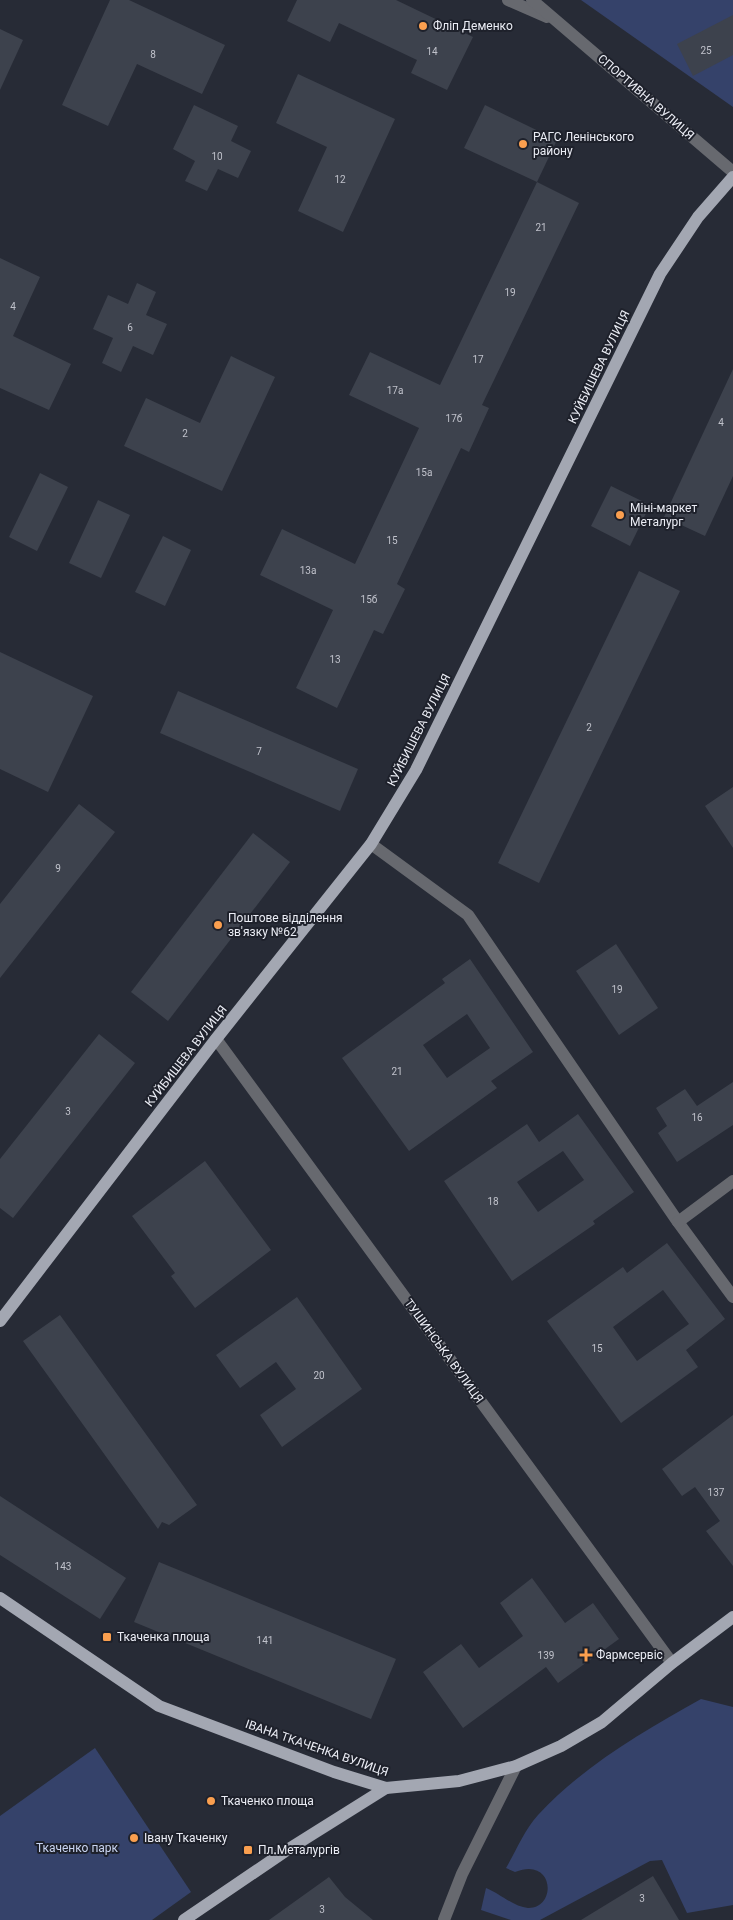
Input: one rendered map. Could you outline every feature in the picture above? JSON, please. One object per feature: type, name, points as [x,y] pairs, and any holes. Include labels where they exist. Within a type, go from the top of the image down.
[{"type":"main road","name":"КУЙБИШЕВА ВУЛИЦЯ","points":[[0,1320],[216,1039],[371,844],[416,770],[660,274],[698,217],[733,177]]},
{"type":"main road","name":"ІВАНА ТКАЧЕНКА ВУЛИЦЯ","points":[[0,1598],[159,1706],[334,1772],[386,1788],[459,1781],[516,1766],[561,1746],[602,1722],[672,1663],[733,1617]]},
{"type":"main road","points":[[184,1920],[284,1852],[386,1788]]},
{"type":"street","name":"СПОРТИВНА ВУЛИЦЯ","points":[[508,0],[558,21]]},
{"type":"street","name":"СПОРТИВНА ВУЛИЦЯ","points":[[532,0],[733,172]]},
{"type":"street","points":[[371,844],[468,915],[678,1222],[733,1297]]},
{"type":"street","name":"ТУШИНСЬКА ВУЛИЦЯ","points":[[216,1039],[672,1663]]},
{"type":"street","points":[[678,1222],[733,1182]]},
{"type":"street","points":[[444,1920],[462,1874],[516,1766]]},
{"type":"green space","points":[[581,0],[733,0],[733,107]]},
{"type":"green space","points":[[701,1699],[733,1707],[733,1905],[687,1913],[662,1860],[650,1861],[540,1920],[511,1920],[481,1910],[486,1888],[523,1907],[537,1906],[544,1901],[547,1893],[547,1884],[544,1877],[538,1871],[528,1869],[515,1872],[506,1868],[533,1821],[556,1797],[594,1765],[636,1737]]},
{"type":"green space","name":"Ткаченко парк","points":[[95,1748],[191,1892],[152,1920],[0,1920],[0,1816]]},
{"type":"building","points":[[110,0],[129,0],[225,45],[202,94],[137,64],[108,126],[62,105]]},
{"type":"building","points":[[297,0],[396,0],[473,37],[447,90],[411,73],[417,60],[339,23],[330,42],[287,21]]},
{"type":"building","points":[[733,15],[733,55],[693,76],[677,44]]},
{"type":"building","points":[[0,29],[23,40],[0,90]]},
{"type":"building","points":[[298,74],[395,119],[343,232],[298,211],[327,147],[276,123]]},
{"type":"building","points":[[194,105],[238,126],[231,141],[251,151],[238,178],[218,169],[207,191],[185,181],[195,161],[173,149]]},
{"type":"building","points":[[485,105],[557,140],[537,182],[464,148]]},
{"type":"building","points":[[537,182],[579,203],[482,405],[489,408],[469,452],[461,448],[397,584],[405,589],[383,634],[374,630],[337,708],[296,688],[333,610],[260,575],[282,529],[355,564],[419,428],[349,395],[370,352],[440,385]]},
{"type":"building","points":[[0,258],[40,277],[13,336],[71,364],[49,410],[0,388]]},
{"type":"building","points":[[137,283],[156,292],[146,315],[167,324],[153,355],[133,346],[121,372],[102,363],[113,338],[93,329],[108,295],[128,304]]},
{"type":"building","points":[[231,356],[275,377],[222,491],[124,446],[146,398],[200,423]]},
{"type":"building","points":[[733,369],[733,476],[705,536],[664,517]]},
{"type":"building","points":[[40,473],[68,487],[37,551],[9,537]]},
{"type":"building","name":"Міні-маркет Металург","points":[[611,486],[650,505],[630,546],[591,526]]},
{"type":"building","points":[[98,500],[130,515],[101,578],[69,563]]},
{"type":"building","points":[[163,536],[191,550],[165,606],[135,592]]},
{"type":"building","points":[[639,571],[680,591],[539,883],[498,863]]},
{"type":"building","points":[[0,652],[93,696],[48,792],[0,769]]},
{"type":"building","points":[[178,691],[358,769],[340,811],[160,733]]},
{"type":"building","points":[[733,787],[733,848],[705,806]]},
{"type":"building","points":[[79,804],[115,832],[0,978],[0,904]]},
{"type":"building","points":[[253,833],[290,862],[168,1021],[131,992]]},
{"type":"building","points":[[616,944],[658,1008],[619,1035],[576,971]]},
{"type":"building","points":[[470,959],[533,1052],[491,1081],[497,1088],[409,1151],[342,1058],[445,983],[442,979]],"holes":[[[467,1014],[490,1048],[447,1078],[423,1045]]]},
{"type":"building","points":[[99,1034],[135,1063],[13,1218],[0,1208],[0,1159]]},
{"type":"building","points":[[733,1082],[733,1125],[677,1162],[658,1133],[667,1126],[656,1108],[685,1089],[697,1106]]},
{"type":"building","points":[[578,1114],[634,1192],[593,1221],[595,1224],[512,1281],[444,1181],[527,1124],[539,1142]],"holes":[[[563,1151],[584,1180],[538,1212],[517,1182]]]},
{"type":"building","points":[[205,1161],[271,1250],[195,1308],[171,1276],[175,1273],[132,1216]]},
{"type":"building","points":[[667,1243],[725,1319],[686,1350],[698,1367],[621,1423],[547,1321],[623,1267],[627,1273]],"holes":[[[663,1290],[689,1324],[637,1361],[613,1327]]]},
{"type":"building","points":[[297,1297],[362,1389],[282,1447],[260,1415],[296,1389],[276,1362],[240,1388],[216,1355]]},
{"type":"building","points":[[60,1315],[197,1505],[169,1525],[162,1522],[158,1529],[23,1341]]},
{"type":"building","points":[[733,1415],[733,1566],[706,1531],[720,1521],[695,1487],[682,1496],[662,1469]]},
{"type":"building","points":[[0,1496],[126,1578],[100,1619],[0,1555]]},
{"type":"building","points":[[159,1562],[396,1659],[371,1719],[134,1622]]},
{"type":"building","points":[[532,1578],[565,1623],[593,1603],[619,1639],[558,1683],[546,1667],[463,1728],[423,1672],[461,1644],[479,1668],[523,1636],[500,1603]]},
{"type":"building","points":[[653,1876],[679,1920],[581,1920]]},
{"type":"building","points":[[329,1877],[345,1897],[373,1920],[269,1920]]},
{"type":"place","name":"Фліп Деменко","points":[[423,26]]},
{"type":"place","name":"РАГС Ленінського району","points":[[523,144]]},
{"type":"place","name":"Міні-маркет Металург","points":[[620,515]]},
{"type":"place","name":"Поштове відділення зв'язку №62","points":[[218,925]]},
{"type":"place","name":"Ткаченка площа","points":[[107,1637]]},
{"type":"place","name":"Фармсервіс","points":[[586,1655]]},
{"type":"place","name":"Ткаченко площа","points":[[211,1801]]},
{"type":"place","name":"Івану Ткаченку","points":[[134,1838]]},
{"type":"place","name":"Пл.Металургів","points":[[248,1850]]}]
